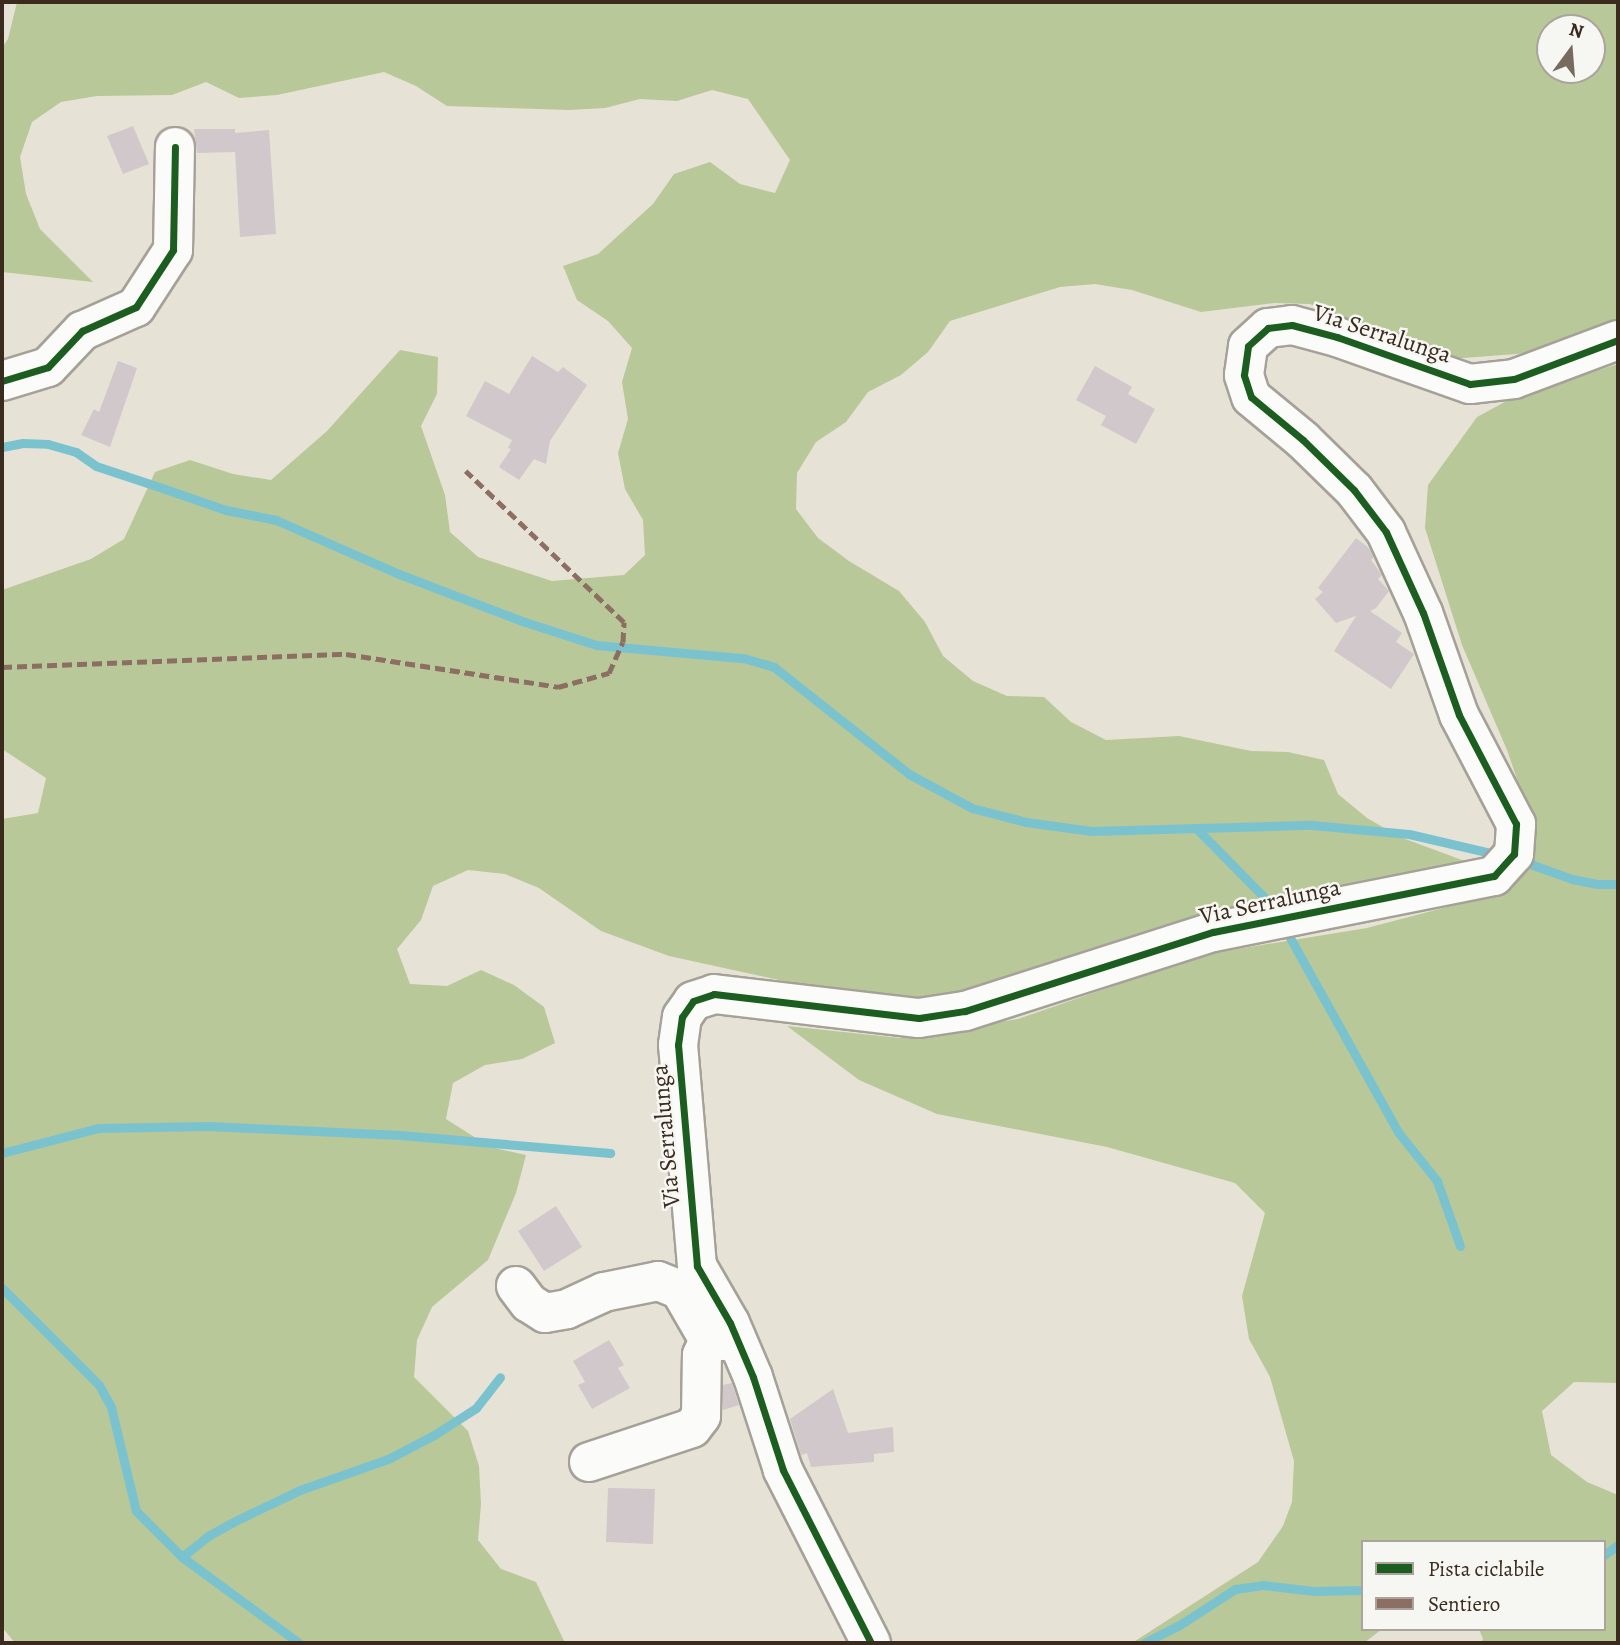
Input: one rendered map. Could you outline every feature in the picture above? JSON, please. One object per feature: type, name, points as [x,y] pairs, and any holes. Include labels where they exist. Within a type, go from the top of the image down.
[{"type":"street","points":[[2,381],[48,367],[82,331],[136,307],[173,250],[175,147]]},
{"type":"street","name":"Via Serralunga","points":[[871,1643],[783,1470],[723,1341],[697,1266],[678,1045],[681,1017],[693,1001],[713,994],[919,1018],[965,1011],[1213,932],[1494,876],[1514,854],[1516,824],[1459,715],[1423,612],[1386,532],[1354,490],[1303,440],[1251,397],[1244,375],[1248,346],[1268,328],[1292,325],[1337,337],[1470,384],[1514,379],[1618,340]]},
{"type":"street","name":"Via Serralunga","points":[[516,1286],[529,1303],[545,1313],[567,1309],[604,1292],[658,1281],[680,1290],[723,1341]]},
{"type":"street","points":[[589,1462],[692,1428],[701,1416],[702,1356],[723,1341]]},
{"type":"green space","points":[[17,2],[1618,2],[1618,319],[1529,353],[1450,359],[1379,336],[1310,304],[1275,303],[1201,312],[1132,290],[1095,284],[1060,287],[950,321],[928,352],[901,375],[868,392],[846,422],[816,442],[797,473],[796,509],[818,538],[849,561],[899,591],[925,622],[943,656],[973,681],[1007,696],[1044,697],[1071,722],[1106,740],[1179,736],[1251,751],[1288,752],[1324,760],[1338,794],[1367,818],[1400,837],[1470,863],[1229,909],[936,1002],[834,992],[669,956],[601,931],[539,888],[505,874],[468,870],[433,886],[421,920],[397,949],[410,984],[447,986],[481,970],[514,985],[544,1007],[555,1043],[522,1059],[485,1065],[453,1083],[446,1119],[490,1147],[526,1155],[516,1193],[488,1260],[432,1307],[417,1340],[414,1377],[468,1431],[479,1466],[481,1504],[478,1540],[501,1569],[536,1582],[565,1643],[15,1643],[2,1627],[2,819],[38,813],[46,778],[2,749],[2,590],[91,559],[124,539],[155,472],[190,460],[233,474],[271,480],[327,431],[400,350],[438,357],[437,394],[421,426],[445,495],[450,532],[478,557],[552,581],[624,575],[645,555],[643,520],[625,489],[618,453],[628,419],[622,382],[632,348],[608,321],[577,300],[563,266],[598,254],[653,204],[674,174],[710,162],[740,184],[775,193],[790,160],[748,99],[712,90],[677,101],[640,99],[605,108],[569,110],[447,106],[416,86],[384,72],[277,95],[239,98],[206,82],[172,95],[97,96],[61,102],[32,122],[20,157],[26,194],[40,229],[93,282],[2,272],[2,48],[8,39]]},
{"type":"green space","points":[[1618,364],[1618,1383],[1574,1382],[1542,1411],[1551,1455],[1587,1482],[1618,1495],[1618,1643],[1481,1643],[1483,1639],[1480,1631],[1606,1631],[1606,1540],[1361,1540],[1361,1631],[1379,1631],[1364,1643],[1132,1643],[1258,1562],[1283,1526],[1292,1502],[1294,1461],[1270,1377],[1249,1339],[1242,1296],[1265,1213],[1235,1183],[1107,1147],[937,1114],[859,1080],[787,1026],[900,1038],[1018,1019],[1206,954],[1367,928],[1504,892],[1529,861],[1530,817],[1507,750],[1462,645],[1425,528],[1428,485],[1477,417],[1514,397]]},
{"type":"building","points":[[133,126],[149,164],[123,174],[107,136]]},
{"type":"building","points":[[194,129],[235,129],[235,133],[269,130],[276,234],[240,237],[235,150],[197,153]]},
{"type":"building","points":[[532,356],[558,372],[563,367],[587,385],[550,441],[546,464],[534,459],[519,480],[499,467],[511,449],[508,448],[512,440],[466,416],[485,381],[509,394]]},
{"type":"building","points":[[118,361],[137,368],[110,447],[81,435],[94,409],[99,412]]},
{"type":"building","points":[[1095,366],[1132,387],[1128,394],[1155,409],[1136,444],[1101,425],[1106,416],[1076,400]]},
{"type":"building","points":[[1356,538],[1369,548],[1374,557],[1371,560],[1382,575],[1378,579],[1389,591],[1376,608],[1370,611],[1402,633],[1396,642],[1414,654],[1391,689],[1334,651],[1356,616],[1336,623],[1315,599],[1323,592],[1318,588]]},
{"type":"building","points":[[556,1206],[582,1247],[544,1271],[518,1231]]},
{"type":"building","points":[[609,1340],[624,1365],[618,1368],[630,1388],[592,1409],[578,1385],[585,1382],[573,1361]]},
{"type":"building","points":[[732,1383],[739,1405],[723,1410],[723,1385]]},
{"type":"building","points":[[833,1389],[848,1433],[893,1427],[894,1452],[874,1454],[874,1462],[811,1467],[807,1453],[801,1455],[790,1419]]},
{"type":"building","points":[[608,1488],[655,1489],[653,1544],[606,1542]]},
{"type":"waterway","points":[[2,447],[23,443],[48,444],[76,452],[96,466],[226,510],[276,520],[399,574],[525,622],[596,645],[743,658],[774,667],[909,774],[972,808],[1026,822],[1091,831],[1312,825],[1409,834],[1499,855]]},
{"type":"waterway","points":[[1196,828],[1275,908]]},
{"type":"waterway","points":[[1519,860],[1572,879],[1598,884],[1618,884]]},
{"type":"waterway","points":[[1284,927],[1398,1132],[1437,1181],[1460,1246]]},
{"type":"waterway","points":[[2,1153],[98,1128],[209,1126],[400,1135],[610,1153]]},
{"type":"waterway","points":[[2,1288],[99,1385],[111,1407],[136,1511],[182,1557],[299,1643]]},
{"type":"waterway","points":[[182,1557],[208,1536],[237,1520],[300,1490],[388,1459],[434,1435],[476,1408],[500,1377]]},
{"type":"waterway","points":[[1606,1554],[1618,1545]]},
{"type":"waterway","points":[[1144,1643],[1178,1626],[1235,1589],[1263,1585],[1314,1591],[1361,1590]]},
{"type":"marked path","points":[[2,667],[346,654],[558,687],[609,673],[623,642],[624,622],[466,471]]},
{"type":"cycle path","points":[[2,381],[48,367],[82,331],[136,307],[173,250],[175,147]]},
{"type":"cycle path","points":[[871,1643],[783,1470],[753,1377],[730,1323],[697,1266],[678,1045],[682,1017],[693,1001],[714,994],[919,1018],[965,1011],[1213,932],[1494,876],[1514,854],[1516,824],[1459,715],[1423,613],[1386,532],[1354,490],[1303,440],[1251,397],[1244,375],[1248,346],[1268,328],[1292,325],[1337,337],[1470,384],[1514,379],[1618,340]]}]
